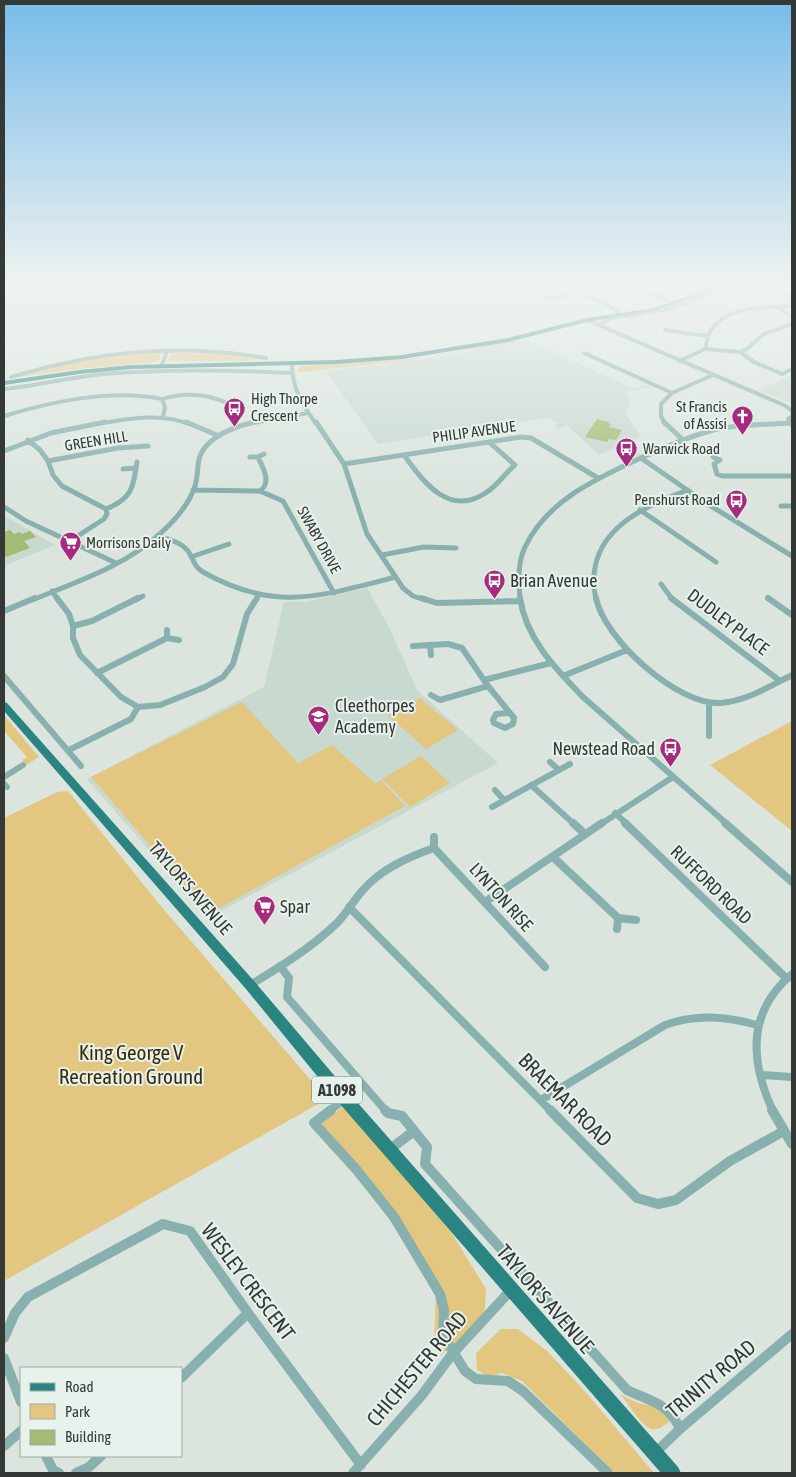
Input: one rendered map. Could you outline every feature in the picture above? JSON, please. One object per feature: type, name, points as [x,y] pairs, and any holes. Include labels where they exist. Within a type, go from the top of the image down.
[{"type":"main road","points":[[4,383],[101,369],[162,365],[362,360],[418,354]]},
{"type":"main road","name":"TAYLOR'S AVENUE","points":[[4,705],[250,985],[389,1150],[672,1473]]},
{"type":"street","points":[[11,377],[48,365],[85,357],[121,354]]},
{"type":"street","points":[[162,365],[166,354]]},
{"type":"street","points":[[237,354],[266,358]]},
{"type":"street","points":[[586,354],[672,393]]},
{"type":"street","points":[[663,354],[786,406],[792,411]]},
{"type":"street","points":[[679,361],[693,354]]},
{"type":"street","points":[[743,354],[754,362],[782,374],[792,369]]},
{"type":"street","points":[[292,363],[296,395],[344,464],[367,534],[408,592],[429,601],[446,603],[520,601]]},
{"type":"street","points":[[4,389],[31,387],[67,378],[117,374],[239,370],[292,374]]},
{"type":"street","points":[[682,440],[669,430],[660,418],[661,404],[672,393],[713,375]]},
{"type":"street","points":[[28,379],[31,387]]},
{"type":"street","points":[[4,416],[61,402],[116,396],[144,396],[162,399],[175,395],[194,393],[220,399],[226,403]]},
{"type":"street","points":[[220,399],[228,396]]},
{"type":"street","points":[[162,399],[165,407],[163,417]]},
{"type":"street","points":[[4,611],[116,563],[157,536],[177,516],[193,490],[202,454],[208,444],[219,436],[256,421],[308,412]]},
{"type":"street","points":[[792,416],[788,418],[791,424],[726,428],[682,440],[598,478],[559,503],[544,518],[532,535],[520,567],[518,580],[520,601],[531,634],[563,676],[583,697],[792,882]]},
{"type":"street","points":[[4,451],[28,440],[59,431],[106,422],[163,417],[187,422],[219,436]]},
{"type":"street","name":"PHILIP AVENUE","points":[[344,464],[521,437],[531,438],[598,478]]},
{"type":"street","points":[[28,440],[40,450],[48,461],[53,475],[62,486],[106,509]]},
{"type":"street","points":[[404,454],[417,474],[437,495],[456,500],[470,500],[488,491],[515,464],[489,442]]},
{"type":"street","name":"GREEN HILL","points":[[48,461],[118,448],[148,446]]},
{"type":"street","points":[[250,456],[258,457],[264,454]]},
{"type":"street","points":[[258,457],[267,478],[264,488],[260,492]]},
{"type":"street","points":[[713,457],[720,460],[714,464],[717,474],[722,476],[792,476]]},
{"type":"street","points":[[641,458],[792,556]]},
{"type":"street","points":[[106,509],[125,501],[132,492],[137,462]]},
{"type":"street","points":[[124,469],[136,468]]},
{"type":"street","name":"SWABY DRIVE","points":[[193,490],[260,492],[276,497],[287,506],[334,593]]},
{"type":"street","points":[[688,490],[640,510],[623,522],[609,536],[601,550],[593,573],[595,597],[608,627],[627,650],[676,690],[709,703],[738,701],[792,675]]},
{"type":"street","points":[[781,506],[792,506]]},
{"type":"street","points":[[4,507],[26,521],[116,563]]},
{"type":"street","points":[[70,541],[104,519],[107,514],[106,509]]},
{"type":"street","points":[[640,510],[716,562]]},
{"type":"street","points":[[157,536],[182,546],[197,568],[224,584],[258,596],[293,599],[334,593],[396,577]]},
{"type":"street","points":[[191,557],[229,544]]},
{"type":"street","points":[[382,555],[424,547],[456,548]]},
{"type":"street","name":"DUDLEY PLACE","points":[[661,584],[671,598],[780,681]]},
{"type":"street","points":[[52,591],[67,609],[73,626],[75,647],[80,655],[121,697],[138,707],[160,705],[205,687],[223,677],[233,664],[247,614],[258,596]]},
{"type":"street","points":[[73,626],[92,621],[143,596]]},
{"type":"street","points":[[768,598],[792,615]]},
{"type":"street","points":[[166,630],[167,638]]},
{"type":"street","points":[[98,673],[167,638],[179,640]]},
{"type":"street","points":[[413,646],[448,644],[460,646],[508,713]]},
{"type":"street","points":[[430,645],[431,655]]},
{"type":"street","points":[[563,676],[627,650]]},
{"type":"street","points":[[431,695],[440,700],[551,662]]},
{"type":"street","points":[[4,676],[81,766]]},
{"type":"street","points":[[709,703],[709,736]]},
{"type":"street","points":[[69,750],[131,719],[138,707]]},
{"type":"street","points":[[550,762],[559,770]]},
{"type":"street","points":[[492,807],[570,764]]},
{"type":"street","points":[[4,777],[23,766]]},
{"type":"street","points":[[485,902],[554,857],[615,813],[673,777]]},
{"type":"street","points":[[531,785],[585,834]]},
{"type":"street","points":[[494,790],[504,800]]},
{"type":"street","name":"RUFFORD ROAD","points":[[615,813],[789,976]]},
{"type":"street","points":[[250,985],[280,966],[338,922],[365,888],[381,874],[425,850],[434,848],[434,836]]},
{"type":"street","name":"LYNTON RISE","points":[[434,848],[546,967]]},
{"type":"street","points":[[554,857],[618,918],[625,921],[636,920]]},
{"type":"street","name":"BRAEMAR ROAD","points":[[349,907],[637,1198],[658,1204],[676,1200],[730,1161],[782,1132]]},
{"type":"street","points":[[617,929],[618,918]]},
{"type":"street","name":"TAYLOR'S AVENUE","points":[[280,966],[289,978],[287,997],[388,1113],[402,1116],[427,1147],[425,1164],[628,1390],[641,1397],[658,1402],[672,1411],[680,1429]]},
{"type":"street","points":[[789,976],[770,998],[757,1025],[756,1047],[761,1075],[771,1108],[782,1132],[792,1144]]},
{"type":"street","points":[[541,1100],[605,1063],[654,1030],[670,1024],[688,1018],[720,1016],[757,1025]]},
{"type":"street","points":[[761,1075],[792,1077]]},
{"type":"street","points":[[345,1099],[314,1123],[356,1169],[394,1217],[440,1294],[444,1310],[443,1335],[453,1354],[465,1371],[476,1379],[508,1381],[523,1391],[608,1473]]},
{"type":"street","points":[[389,1150],[414,1131]]},
{"type":"street","name":"WESLEY CRESCENT","points":[[4,1338],[16,1313],[28,1297],[163,1224],[190,1231],[248,1313],[361,1465]]},
{"type":"street","name":"CHICHESTER ROAD","points":[[353,1473],[422,1395],[453,1354],[511,1290]]},
{"type":"street","points":[[182,1377],[248,1313]]},
{"type":"street","name":"TRINITY ROAD","points":[[655,1453],[680,1429],[792,1334]]},
{"type":"street","points":[[4,1358],[20,1399]]},
{"type":"street","points":[[4,1446],[20,1432]]},
{"type":"street","points":[[46,1457],[53,1470],[59,1473]]},
{"type":"street","points":[[76,1473],[88,1468],[100,1457]]},
{"type":"shaded area","points":[[457,354],[558,354],[632,388],[649,385],[651,387],[624,393],[630,400],[626,415],[641,436],[625,444],[641,455],[637,457],[620,445],[599,455],[567,425],[558,429],[555,427],[557,423],[548,418],[378,444],[326,371]]},
{"type":"shaded area","points":[[792,375],[792,404],[759,390]]},
{"type":"shaded area","points":[[5,516],[55,545],[4,566]]},
{"type":"shaded area","name":"Cleethorpes Academy","points":[[367,588],[389,627],[417,690],[498,763],[208,918],[87,779],[264,687],[284,602],[305,602]]},
{"type":"green space","points":[[161,354],[159,361],[156,362],[17,377],[51,365],[124,355]]},
{"type":"green space","points":[[230,354],[258,359],[247,361],[173,361],[168,360],[170,355]]},
{"type":"green space","points":[[424,358],[302,372],[299,372],[297,369],[302,366]]},
{"type":"green space","points":[[420,698],[458,730],[426,749],[388,715]]},
{"type":"green space","points":[[242,702],[298,763],[332,745],[375,783],[381,780],[405,806],[209,914],[91,777]]},
{"type":"green space","points":[[4,715],[39,757],[26,765],[22,760],[27,757],[4,731]]},
{"type":"green space","points":[[792,721],[792,831],[710,765]]},
{"type":"green space","points":[[421,756],[450,783],[410,807],[382,779]]},
{"type":"green space","name":"King George V Recreation Ground","points":[[68,791],[160,905],[327,1099],[4,1281],[4,818],[57,792]]},
{"type":"green space","points":[[344,1106],[451,1232],[486,1289],[485,1308],[481,1323],[441,1355],[434,1343],[436,1291],[416,1257],[372,1195],[313,1129]]},
{"type":"green space","points":[[501,1329],[518,1329],[547,1351],[583,1389],[654,1473],[614,1473],[522,1381],[502,1373],[488,1377],[477,1370],[476,1353]]},
{"type":"green space","points":[[620,1394],[639,1403],[662,1408],[670,1421],[657,1429],[648,1427],[639,1419]]},
{"type":"building","points":[[597,419],[609,422],[611,424],[609,427],[622,430],[616,440],[609,439],[607,442],[585,437]]},
{"type":"building","points":[[10,530],[14,534],[30,531],[36,537],[24,541],[30,548],[6,557],[4,554],[4,532]]},
{"type":"place","name":"High Thorpe Crescent","points":[[235,427]]},
{"type":"place","name":"St Francis of Assisi","points":[[743,435]]},
{"type":"place","name":"Warwick Road","points":[[627,468]]},
{"type":"place","name":"Penshurst Road","points":[[736,519]]},
{"type":"place","name":"Morrisons Daily","points":[[70,562]]},
{"type":"place","name":"Brian Avenue","points":[[494,600]]},
{"type":"place","name":"Cleethorpes Academy","points":[[319,735]]},
{"type":"place","name":"Newstead Road","points":[[671,768]]},
{"type":"place","name":"Spar","points":[[264,926]]}]
